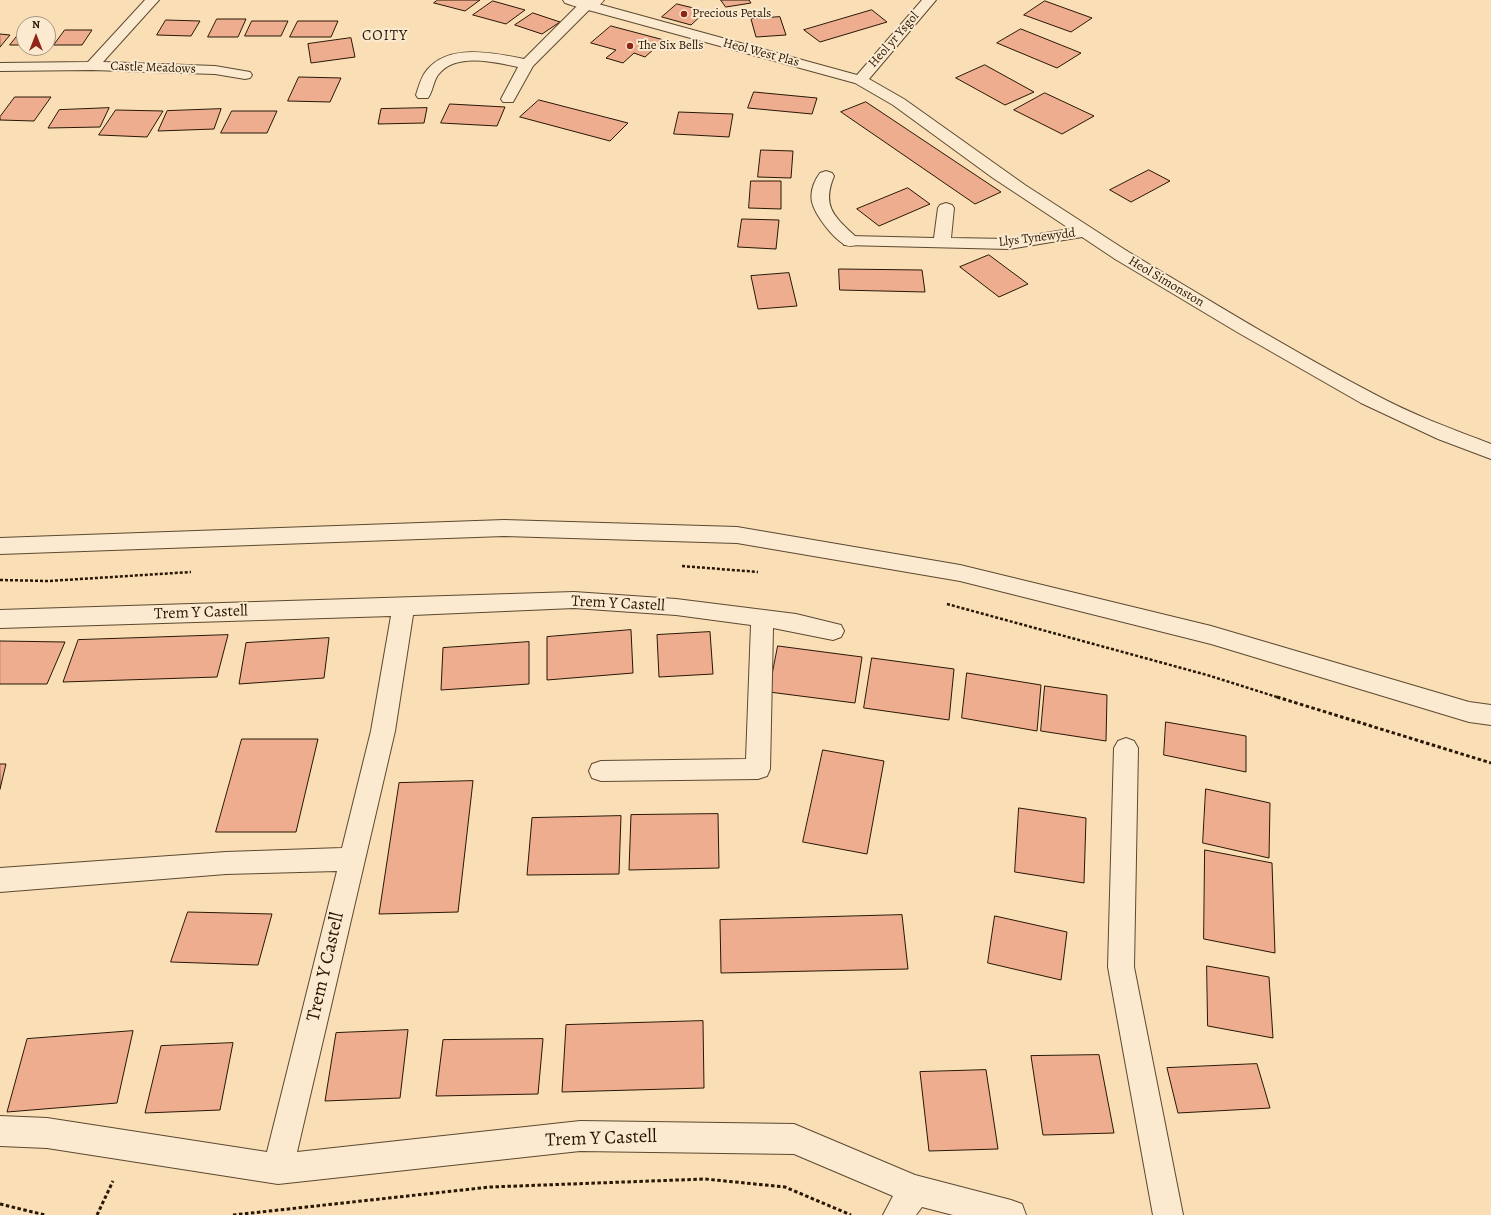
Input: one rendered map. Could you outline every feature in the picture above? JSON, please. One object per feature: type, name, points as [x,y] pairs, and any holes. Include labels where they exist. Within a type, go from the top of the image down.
[{"type":"street","name":"Castle Meadows","points":[[92,66],[152,0]]},
{"type":"street","name":"Heol West Plas","points":[[570,0],[592,2],[860,80]]},
{"type":"street","name":"Heol yr Ysgol","points":[[860,80],[929,0]]},
{"type":"street","points":[[508,99],[527,64],[592,2]]},
{"type":"street","points":[[423,95],[432,73],[438,66],[460,57],[496,58],[527,64]]},
{"type":"street","name":"Castle Meadows","points":[[0,67],[217,65],[245,75]]},
{"type":"street","name":"Heol Simonston","points":[[860,80],[885,92],[959,146],[1084,232],[1243,328],[1368,399],[1445,434],[1491,452]]},
{"type":"street","name":"Llys Tynewydd","points":[[826,176],[820,194],[821,206],[826,216],[850,240],[1010,244],[1084,232]]},
{"type":"street","points":[[942,242],[946,208]]},
{"type":"street","points":[[0,546],[504,528],[737,535],[968,575],[1211,635],[1480,714],[1491,723]]},
{"type":"street","name":"Trem Y Castell","points":[[0,619],[403,607],[574,600],[676,607],[796,622],[832,631]]},
{"type":"street","name":"Trem Y Castell","points":[[278,1169],[383,731],[403,607]]},
{"type":"street","points":[[601,771],[758,769],[762,618]]},
{"type":"street","points":[[1126,748],[1121,967],[1168,1215]]},
{"type":"street","points":[[0,880],[226,863],[352,859]]},
{"type":"street","name":"Trem Y Castell","points":[[0,1131],[47,1133],[278,1169],[580,1136],[794,1139],[915,1190],[1011,1215]]},
{"type":"street","points":[[898,1215],[915,1190]]},
{"type":"path","points":[[233,1215],[490,1187],[704,1179],[785,1187],[851,1215]]},
{"type":"path","points":[[0,1204],[45,1215]]},
{"type":"building","points":[[438,0],[480,0],[465,11],[434,3]]},
{"type":"building","points":[[721,0],[749,0],[751,3],[726,7]]},
{"type":"building","points":[[493,1],[525,10],[506,24],[473,15]]},
{"type":"building","points":[[1045,1],[1092,18],[1071,32],[1024,15]]},
{"type":"building","name":"Precious Petals","points":[[677,4],[706,11],[691,25],[662,17]]},
{"type":"building","points":[[872,10],[887,22],[820,42],[804,30]]},
{"type":"building","points":[[533,13],[560,22],[542,34],[515,25]]},
{"type":"building","points":[[780,17],[786,35],[756,37],[751,19]]},
{"type":"building","points":[[217,19],[246,19],[238,37],[208,37]]},
{"type":"building","points":[[166,20],[200,21],[191,36],[157,35]]},
{"type":"building","points":[[252,21],[288,21],[281,36],[245,36]]},
{"type":"building","points":[[298,21],[338,21],[331,37],[290,37]]},
{"type":"building","name":"The Six Bells","points":[[611,26],[664,40],[645,57],[634,53],[623,63],[606,58],[616,50],[591,43]]},
{"type":"building","points":[[1021,29],[1081,53],[1057,68],[997,43]]},
{"type":"building","points":[[65,30],[92,30],[82,45],[56,45],[56,42]]},
{"type":"building","points":[[0,34],[10,35],[0,47]]},
{"type":"building","points":[[16,38],[16,45],[10,45]]},
{"type":"building","points":[[351,38],[355,57],[311,63],[308,44]]},
{"type":"building","points":[[985,65],[1034,92],[1005,105],[956,78]]},
{"type":"building","points":[[299,77],[341,78],[330,102],[288,101]]},
{"type":"building","points":[[754,92],[817,98],[812,114],[748,108]]},
{"type":"building","points":[[1045,93],[1094,116],[1062,134],[1014,110]]},
{"type":"building","points":[[15,97],[51,97],[34,121],[0,120],[0,117]]},
{"type":"building","points":[[539,100],[628,123],[610,141],[520,117]]},
{"type":"building","points":[[866,102],[1001,192],[975,204],[841,112]]},
{"type":"building","points":[[450,104],[505,107],[497,126],[441,123]]},
{"type":"building","points":[[109,108],[100,127],[48,128],[59,110]]},
{"type":"building","points":[[427,108],[424,123],[378,124],[381,109]]},
{"type":"building","points":[[221,109],[214,129],[158,131],[167,111]]},
{"type":"building","points":[[116,110],[163,111],[147,137],[99,135]]},
{"type":"building","points":[[232,111],[277,111],[267,133],[221,133]]},
{"type":"building","points":[[679,112],[733,114],[729,137],[674,134]]},
{"type":"building","points":[[761,150],[793,151],[791,178],[758,177]]},
{"type":"building","points":[[1149,170],[1170,181],[1131,202],[1110,190]]},
{"type":"building","points":[[751,181],[781,181],[781,209],[749,208]]},
{"type":"building","points":[[908,188],[930,204],[879,226],[857,209]]},
{"type":"building","points":[[742,219],[779,220],[776,249],[738,247]]},
{"type":"building","points":[[989,255],[1028,284],[999,297],[960,267]]},
{"type":"building","points":[[839,269],[922,270],[925,292],[840,290]]},
{"type":"building","points":[[789,273],[797,306],[758,309],[751,276]]},
{"type":"building","points":[[631,630],[633,673],[547,680],[547,637]]},
{"type":"building","points":[[710,632],[713,674],[659,677],[657,635]]},
{"type":"building","points":[[228,635],[217,677],[63,682],[78,640]]},
{"type":"building","points":[[329,638],[324,678],[239,684],[246,643]]},
{"type":"building","points":[[0,641],[65,642],[47,684],[0,684]]},
{"type":"building","points":[[529,642],[529,684],[441,690],[443,648]]},
{"type":"building","points":[[778,646],[862,657],[855,703],[769,692]]},
{"type":"building","points":[[872,658],[954,669],[949,720],[864,708]]},
{"type":"building","points":[[967,673],[1041,685],[1037,731],[962,718]]},
{"type":"building","points":[[1045,686],[1107,695],[1106,741],[1041,731]]},
{"type":"building","points":[[1166,722],[1246,736],[1246,772],[1164,755]]},
{"type":"building","points":[[242,739],[318,739],[296,832],[216,832]]},
{"type":"building","points":[[823,750],[884,761],[867,854],[803,842]]},
{"type":"building","points":[[0,764],[6,764],[0,789]]},
{"type":"building","points":[[473,781],[458,912],[379,914],[399,783]]},
{"type":"building","points":[[1206,789],[1270,803],[1269,858],[1203,843]]},
{"type":"building","points":[[1019,808],[1086,818],[1084,883],[1015,872]]},
{"type":"building","points":[[718,814],[719,868],[629,870],[631,815]]},
{"type":"building","points":[[621,816],[619,874],[527,875],[532,818]]},
{"type":"building","points":[[1205,850],[1272,863],[1275,953],[1204,939]]},
{"type":"building","points":[[188,912],[272,914],[258,965],[171,962]]},
{"type":"building","points":[[902,915],[908,969],[721,973],[720,920]]},
{"type":"building","points":[[995,916],[1067,932],[1061,980],[988,963]]},
{"type":"building","points":[[1207,966],[1269,977],[1273,1038],[1208,1026]]},
{"type":"building","points":[[703,1021],[704,1088],[562,1092],[566,1025]]},
{"type":"building","points":[[408,1030],[400,1098],[325,1101],[336,1033]]},
{"type":"building","points":[[133,1031],[117,1103],[7,1112],[27,1039]]},
{"type":"building","points":[[543,1039],[538,1094],[436,1096],[443,1040]]},
{"type":"building","points":[[233,1043],[220,1110],[145,1113],[161,1046]]},
{"type":"building","points":[[1099,1055],[1114,1133],[1043,1135],[1031,1056]]},
{"type":"building","points":[[1257,1064],[1270,1108],[1178,1113],[1167,1068]]},
{"type":"building","points":[[986,1070],[998,1149],[929,1151],[920,1072]]},
{"type":"place","name":"Precious Petals","points":[[684,14]]},
{"type":"place","name":"The Six Bells","points":[[630,46]]},
{"type":"district","name":"COITY","points":[[385,36]]}]
